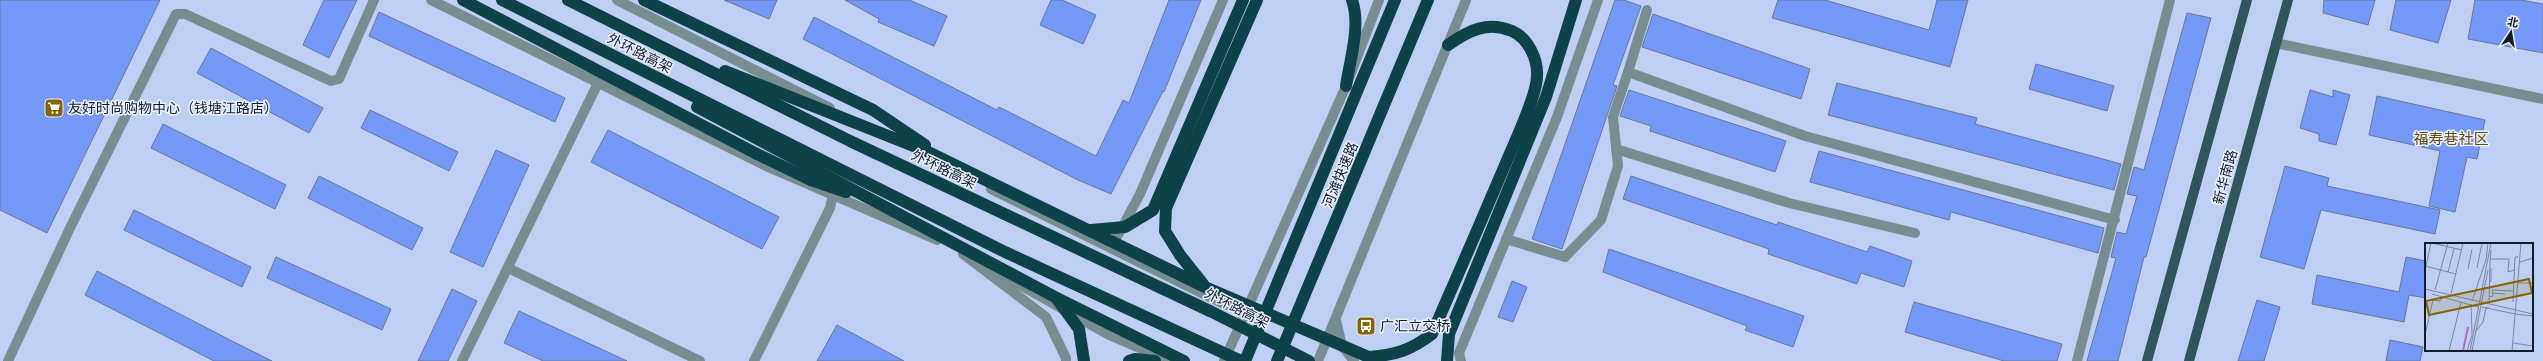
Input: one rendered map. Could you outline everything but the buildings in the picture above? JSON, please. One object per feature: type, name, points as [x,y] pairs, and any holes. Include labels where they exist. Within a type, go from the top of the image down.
[{"type":"highway","points":[[463,0],[754,153],[811,180],[886,205]]},
{"type":"highway","name":"外环路高架","points":[[502,0],[1005,252],[1240,361]]},
{"type":"highway","name":"外环路高架","points":[[568,0],[1026,225],[1212,312],[1309,361]]},
{"type":"highway","points":[[644,0],[873,110],[948,162]]},
{"type":"highway","points":[[1087,230],[1107,230],[1125,227],[1153,210],[1243,0]]},
{"type":"highway","points":[[1205,287],[1180,255],[1165,231],[1166,208],[1257,0]]},
{"type":"highway","points":[[1346,86],[1355,31],[1355,9],[1352,0]]},
{"type":"highway","name":"河滩快速路","points":[[1245,361],[1395,0]]},
{"type":"highway","name":"河滩快速路","points":[[1277,361],[1428,0]]},
{"type":"highway","points":[[1447,361],[1449,334],[1546,97],[1576,0]]},
{"type":"highway","points":[[548,23],[723,121],[886,205],[1055,297],[1184,361]]},
{"type":"highway","points":[[641,37],[948,162],[1205,287],[1373,359],[1415,347],[1432,334],[1524,120],[1538,77],[1536,59],[1520,35],[1500,26],[1477,28],[1463,34],[1448,45]]},
{"type":"highway","points":[[1055,297],[1079,329],[1084,361]]},
{"type":"highway","points":[[1129,361],[1135,359],[1155,361]]},
{"type":"main road","points":[[2147,361],[2247,0]]},
{"type":"main road","name":"新华南路","points":[[2189,361],[2288,0]]},
{"type":"street","points":[[8,361],[69,230],[176,14],[185,14],[331,82],[339,79],[374,0]]},
{"type":"street","points":[[431,0],[768,167],[941,242],[1109,335],[1170,361]]},
{"type":"street","points":[[617,0],[1226,305],[1250,303]]},
{"type":"street","points":[[1110,248],[1140,194],[1222,0]]},
{"type":"street","points":[[1224,361],[1346,86],[1379,0]]},
{"type":"street","points":[[1318,361],[1466,0]]},
{"type":"street","points":[[1461,361],[1459,354],[1557,117],[1598,0]]},
{"type":"street","points":[[2077,361],[2115,220],[2170,0]]},
{"type":"street","points":[[1506,239],[1565,258],[1600,220],[1618,166],[1613,117],[1647,10]]},
{"type":"street","points":[[2276,43],[2543,99]]},
{"type":"street","points":[[1628,72],[1805,136],[2115,220]]},
{"type":"street","points":[[462,361],[598,83]]},
{"type":"street","points":[[1616,149],[1789,203],[1916,234]]},
{"type":"street","points":[[754,361],[830,208],[833,195]]},
{"type":"street","points":[[963,254],[1046,316],[1066,358],[1066,361]]},
{"type":"street","points":[[508,268],[700,361]]},
{"type":"street","points":[[1336,320],[1342,346],[1354,361]]},
{"type":"place","name":"友好时尚购物中心（钱塘江路店）","points":[[54,108]]},
{"type":"place","name":"广汇立交桥","points":[[1366,326]]},
{"type":"district","name":"福寿巷社区","points":[[2451,138]]}]
